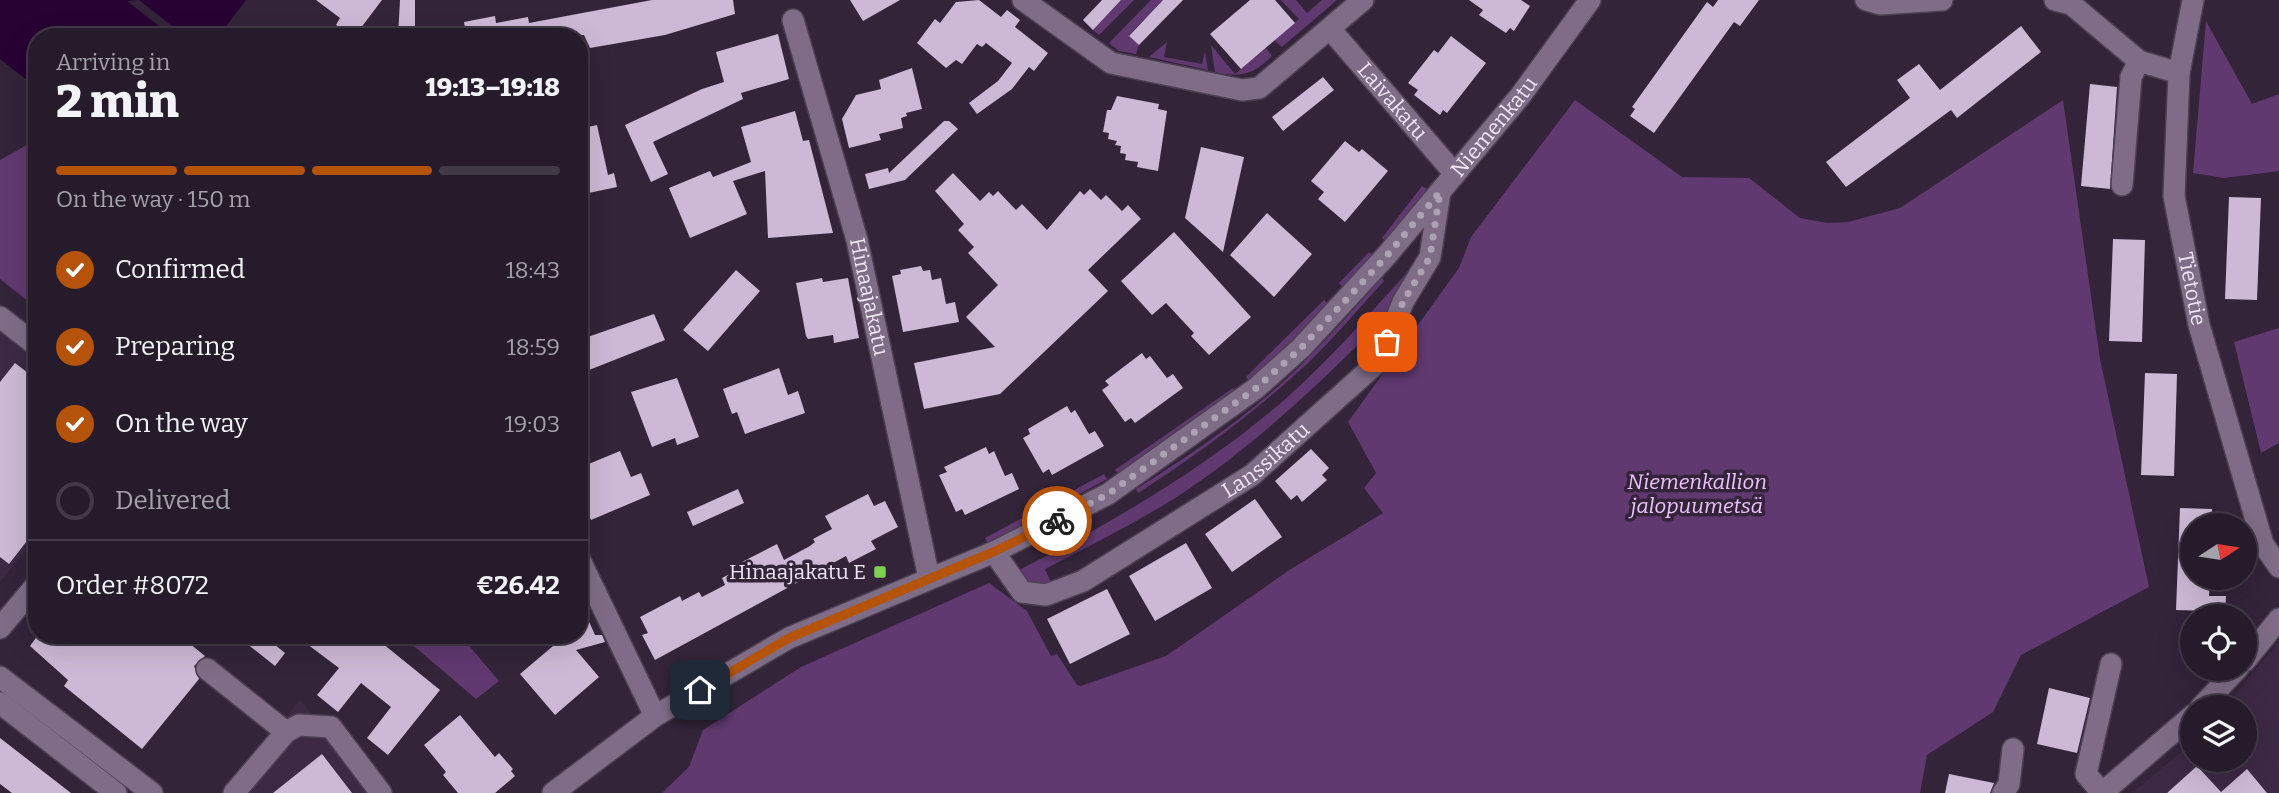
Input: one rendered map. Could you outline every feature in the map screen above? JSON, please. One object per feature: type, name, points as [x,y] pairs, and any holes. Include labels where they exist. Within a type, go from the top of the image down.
[{"type":"street","points":[[1023,0],[1111,63],[1242,90],[1259,88],[1331,30],[1363,0]]},
{"type":"street","name":"Niemenkatu","points":[[553,793],[655,716],[789,638],[993,552],[1108,494],[1255,389],[1301,348],[1384,259],[1521,95],[1590,0]]},
{"type":"street","points":[[1866,0],[1880,4],[1942,0]]},
{"type":"street","points":[[2055,0],[2071,4],[2138,61],[2179,73]]},
{"type":"street","name":"Tietotie","points":[[2193,0],[2179,73],[2174,196],[2199,325],[2263,544],[2279,567]]},
{"type":"street","name":"Hinaajakatu","points":[[793,20],[857,240],[929,578]]},
{"type":"street","name":"Laivakatu","points":[[1331,30],[1455,174]]},
{"type":"street","points":[[2122,185],[2131,77],[2138,61]]},
{"type":"street","name":"Lanssikatu","points":[[993,552],[1021,592],[1046,595],[1083,581],[1252,475],[1379,361],[1403,302],[1430,257],[1440,192]]},
{"type":"street","points":[[0,317],[28,339]]},
{"type":"street","points":[[588,577],[655,716]]},
{"type":"street","points":[[0,628],[28,595]]},
{"type":"street","points":[[2257,646],[2279,619]]},
{"type":"street","points":[[2111,664],[2086,774],[2102,793],[2180,726]]},
{"type":"street","points":[[207,669],[286,732]]},
{"type":"street","points":[[0,677],[152,793]]},
{"type":"street","points":[[2213,695],[2226,681]]},
{"type":"street","points":[[0,704],[116,793]]},
{"type":"street","points":[[234,793],[286,732],[299,724],[331,727],[382,793]]},
{"type":"street","points":[[2003,793],[2009,784],[2013,749]]},
{"type":"shaded area","points":[[0,0],[246,0],[225,28],[28,28],[28,81],[0,59]]},
{"type":"shaded area","points":[[0,316],[28,334],[28,547],[0,582]]},
{"type":"shaded area","points":[[2279,641],[2279,793],[2132,793],[2180,753],[2180,772],[2257,772],[2257,695],[2235,695],[2246,681],[2257,681],[2257,668]]},
{"type":"shaded area","points":[[300,700],[374,793],[224,793]]},
{"type":"green space","points":[[1121,0],[1134,0],[1099,35],[1093,30]]},
{"type":"green space","points":[[1151,0],[1163,0],[1129,35],[1139,45],[1136,54],[1119,51],[1109,43]]},
{"type":"green space","points":[[1281,0],[1296,0],[1307,13],[1322,0],[1337,0],[1282,47],[1274,40],[1299,19]]},
{"type":"green space","points":[[2206,21],[2252,104],[2279,94],[2279,171],[2224,178],[2193,173]]},
{"type":"green space","points":[[1167,42],[1164,57],[1202,64],[1205,51],[1208,70],[1149,57]]},
{"type":"green space","points":[[1211,45],[1235,74],[1266,48],[1272,56],[1252,71],[1239,75],[1224,74],[1215,72]]},
{"type":"green space","name":"Niemenkallion jalopuumetsä","points":[[1575,100],[1682,177],[1749,178],[1800,218],[1827,223],[1848,222],[1900,208],[2063,100],[2100,359],[2149,587],[2021,655],[1993,712],[1927,755],[1920,793],[662,793],[689,767],[703,730],[801,667],[989,583],[1027,611],[1051,656],[1057,654],[1077,685],[1081,686],[1166,656],[1291,569],[1383,513],[1364,488],[1376,473],[1348,422],[1459,268],[1471,237]]},
{"type":"green space","points":[[28,146],[28,301],[0,279],[0,160]]},
{"type":"green space","points":[[1422,186],[1427,189],[1387,243],[1382,238]]},
{"type":"green space","points":[[1369,252],[1374,257],[1344,288],[1339,283]]},
{"type":"green space","points":[[1413,266],[1389,313],[1366,347],[1360,343],[1247,446],[1172,500],[1045,569],[1052,585],[1032,584],[1020,576],[1017,571],[1155,494],[1252,426],[1317,369]]},
{"type":"green space","points":[[1382,278],[1384,281],[1337,333],[1288,381],[1226,432],[1138,493],[1136,489],[1204,444],[1269,395],[1318,348]]},
{"type":"green space","points":[[1324,300],[1329,305],[1251,383],[1246,377]]},
{"type":"green space","points":[[2279,328],[2279,443],[2261,453],[2234,342]]},
{"type":"green space","points":[[1233,388],[1236,393],[1118,474],[1115,470]]},
{"type":"green space","points":[[1104,474],[1107,479],[988,544],[985,538]]},
{"type":"green space","points":[[412,644],[468,644],[499,681],[476,699]]},
{"type":"pier","points":[[139,0],[175,28],[162,28],[127,1]]},
{"type":"building","points":[[316,0],[382,0],[361,28],[340,28],[336,25],[340,18]]},
{"type":"building","points":[[400,0],[415,0],[415,28],[398,28]]},
{"type":"building","points":[[652,0],[733,0],[735,14],[665,35],[590,48],[588,28],[465,28],[464,22],[495,16],[496,23],[528,17],[529,23]]},
{"type":"building","points":[[850,0],[900,0],[863,21]]},
{"type":"building","points":[[979,0],[1001,17],[1007,10],[1020,20],[1015,27],[1048,53],[1034,71],[1029,67],[1012,89],[977,114],[969,103],[998,81],[1012,63],[986,43],[982,47],[977,44],[962,64],[956,60],[946,68],[917,43],[935,19],[940,23],[956,2]]},
{"type":"building","points":[[1102,0],[1121,0],[1093,30],[1083,20]]},
{"type":"building","points":[[1163,0],[1183,0],[1139,45],[1129,36]]},
{"type":"building","points":[[1250,0],[1275,0],[1295,23],[1241,69],[1210,34]]},
{"type":"building","points":[[1469,0],[1521,0],[1530,6],[1514,31],[1510,28],[1506,33],[1479,15],[1483,10]]},
{"type":"building","points":[[1718,0],[1759,0],[1740,26],[1734,22],[1654,133],[1630,116],[1635,109],[1632,107],[1707,2],[1713,7]]},
{"type":"building","points":[[2021,26],[2041,52],[1957,118],[1951,110],[1846,187],[1826,162],[1910,98],[1897,80],[1919,64],[1940,90]]},
{"type":"building","points":[[778,34],[789,79],[741,93],[743,99],[653,142],[668,174],[651,182],[625,125],[702,89],[724,82],[716,52]]},
{"type":"building","points":[[1451,36],[1486,63],[1447,113],[1443,110],[1440,115],[1414,95],[1418,90],[1408,83],[1434,50],[1438,53]]},
{"type":"building","points":[[912,68],[922,109],[906,113],[907,116],[901,118],[903,128],[879,134],[881,140],[849,148],[842,119],[856,95],[881,89],[879,80]]},
{"type":"building","points":[[1323,77],[1334,90],[1283,131],[1272,117]]},
{"type":"building","points":[[2090,84],[2117,87],[2110,189],[2081,186]]},
{"type":"building","points":[[1117,96],[1159,104],[1158,109],[1167,111],[1158,171],[1137,167],[1138,162],[1125,160],[1126,154],[1120,153],[1121,146],[1115,145],[1117,141],[1108,139],[1109,133],[1103,132],[1107,110],[1111,110]]},
{"type":"building","points":[[795,111],[803,141],[809,140],[833,233],[768,238],[765,171],[733,181],[747,214],[690,238],[669,188],[710,171],[713,177],[751,162],[741,127]]},
{"type":"building","points":[[944,121],[949,121],[958,129],[905,180],[869,189],[865,174],[888,168],[889,173]]},
{"type":"building","points":[[597,125],[608,175],[614,173],[617,187],[588,193],[588,127]]},
{"type":"building","points":[[1345,141],[1359,152],[1362,149],[1388,171],[1345,222],[1318,199],[1324,192],[1311,181]]},
{"type":"building","points":[[1201,147],[1244,157],[1223,252],[1185,218]]},
{"type":"building","points":[[953,173],[980,201],[989,192],[993,196],[998,191],[1016,210],[1022,204],[1047,230],[1080,191],[1084,195],[1090,189],[1101,200],[1106,195],[1122,211],[1128,205],[1141,219],[1088,270],[1108,291],[1000,394],[924,409],[914,363],[995,347],[966,317],[998,285],[968,253],[974,247],[958,230],[964,224],[935,191]]},
{"type":"building","points":[[2229,197],[2261,198],[2257,300],[2225,299]]},
{"type":"building","points":[[1267,213],[1312,254],[1274,297],[1230,255]]},
{"type":"building","points":[[1174,232],[1251,317],[1209,355],[1191,336],[1194,333],[1166,303],[1152,315],[1121,281]]},
{"type":"building","points":[[2113,239],[2145,240],[2142,342],[2109,341]]},
{"type":"building","points":[[921,266],[923,271],[930,270],[932,280],[941,278],[946,304],[955,302],[959,322],[903,332],[892,276],[901,274],[900,270]]},
{"type":"building","points":[[736,270],[760,291],[708,351],[683,330]]},
{"type":"building","points":[[822,278],[823,282],[848,278],[859,338],[834,343],[833,335],[808,339],[806,336],[796,283]]},
{"type":"building","points":[[654,314],[665,340],[589,370],[588,337]]},
{"type":"building","points":[[1142,353],[1146,359],[1150,356],[1167,378],[1173,374],[1183,388],[1135,423],[1131,418],[1125,422],[1102,390],[1109,385],[1105,381]]},
{"type":"building","points":[[15,363],[28,373],[28,540],[9,564],[0,557],[0,382]]},
{"type":"building","points":[[779,368],[788,395],[798,391],[805,413],[745,434],[737,412],[732,414],[723,389]]},
{"type":"building","points":[[2145,373],[2177,374],[2174,476],[2141,475]]},
{"type":"building","points":[[677,378],[699,437],[677,445],[675,438],[652,447],[631,392]]},
{"type":"building","points":[[1067,406],[1071,413],[1075,410],[1089,434],[1095,431],[1104,446],[1052,475],[1049,469],[1043,473],[1023,438],[1030,434],[1028,429]]},
{"type":"building","points":[[986,447],[989,454],[994,451],[1005,476],[1012,473],[1019,489],[965,515],[962,509],[956,512],[939,475],[947,472],[944,467]]},
{"type":"building","points":[[1311,449],[1329,468],[1322,475],[1327,480],[1302,502],[1297,495],[1291,500],[1275,481]]},
{"type":"building","points":[[620,451],[631,477],[641,473],[650,495],[591,520],[588,513],[588,464]]},
{"type":"building","points":[[738,489],[744,503],[693,526],[687,512]]},
{"type":"building","points":[[868,494],[874,506],[885,501],[898,527],[871,541],[876,549],[849,563],[846,556],[655,660],[642,635],[648,633],[640,617],[680,596],[682,601],[699,592],[702,597],[725,585],[722,578],[739,569],[736,565],[777,544],[784,560],[810,546],[815,542],[813,539],[832,529],[825,516]]},
{"type":"building","points":[[1255,499],[1282,537],[1232,572],[1205,534]]},
{"type":"building","points":[[2180,508],[2212,509],[2212,513],[2180,513],[2180,590],[2209,590],[2209,596],[2226,596],[2226,604],[2180,604],[2180,610],[2176,610]]},
{"type":"building","points":[[1186,543],[1212,588],[1155,621],[1129,576]]},
{"type":"building","points":[[1107,589],[1130,634],[1070,664],[1047,619]]},
{"type":"building","points":[[588,619],[595,635],[602,635],[605,642],[576,650],[599,677],[555,715],[520,674],[555,644],[588,644]]},
{"type":"building","points":[[190,644],[205,656],[194,666],[199,679],[142,749],[64,686],[68,680],[30,646]]},
{"type":"building","points":[[247,644],[274,644],[285,653],[275,666]]},
{"type":"building","points":[[307,644],[383,644],[440,690],[388,755],[367,738],[391,707],[361,683],[338,712],[317,695],[339,668]]},
{"type":"building","points":[[2049,688],[2090,698],[2077,753],[2037,744]]},
{"type":"building","points":[[460,715],[495,757],[499,753],[513,769],[511,771],[515,776],[495,793],[458,793],[443,775],[446,772],[424,745]]},
{"type":"building","points":[[0,738],[71,793],[12,793],[0,784]]},
{"type":"building","points":[[322,754],[352,793],[273,793]]},
{"type":"building","points":[[2190,772],[2203,772],[2221,792],[2244,772],[2250,772],[2267,793],[2167,793]]},
{"type":"building","points":[[1949,774],[1994,783],[1990,793],[1945,793]]},
{"type":"way so far","points":[[1057,521],[1108,494],[1255,389],[1301,348],[1384,259],[1440,192],[1430,257],[1403,302],[1387,342]]},
{"type":"place","name":"Hinaajakatu E","points":[[880,572]]},
{"type":"route","points":[[700,690],[789,638],[993,552],[1057,521]]}]
